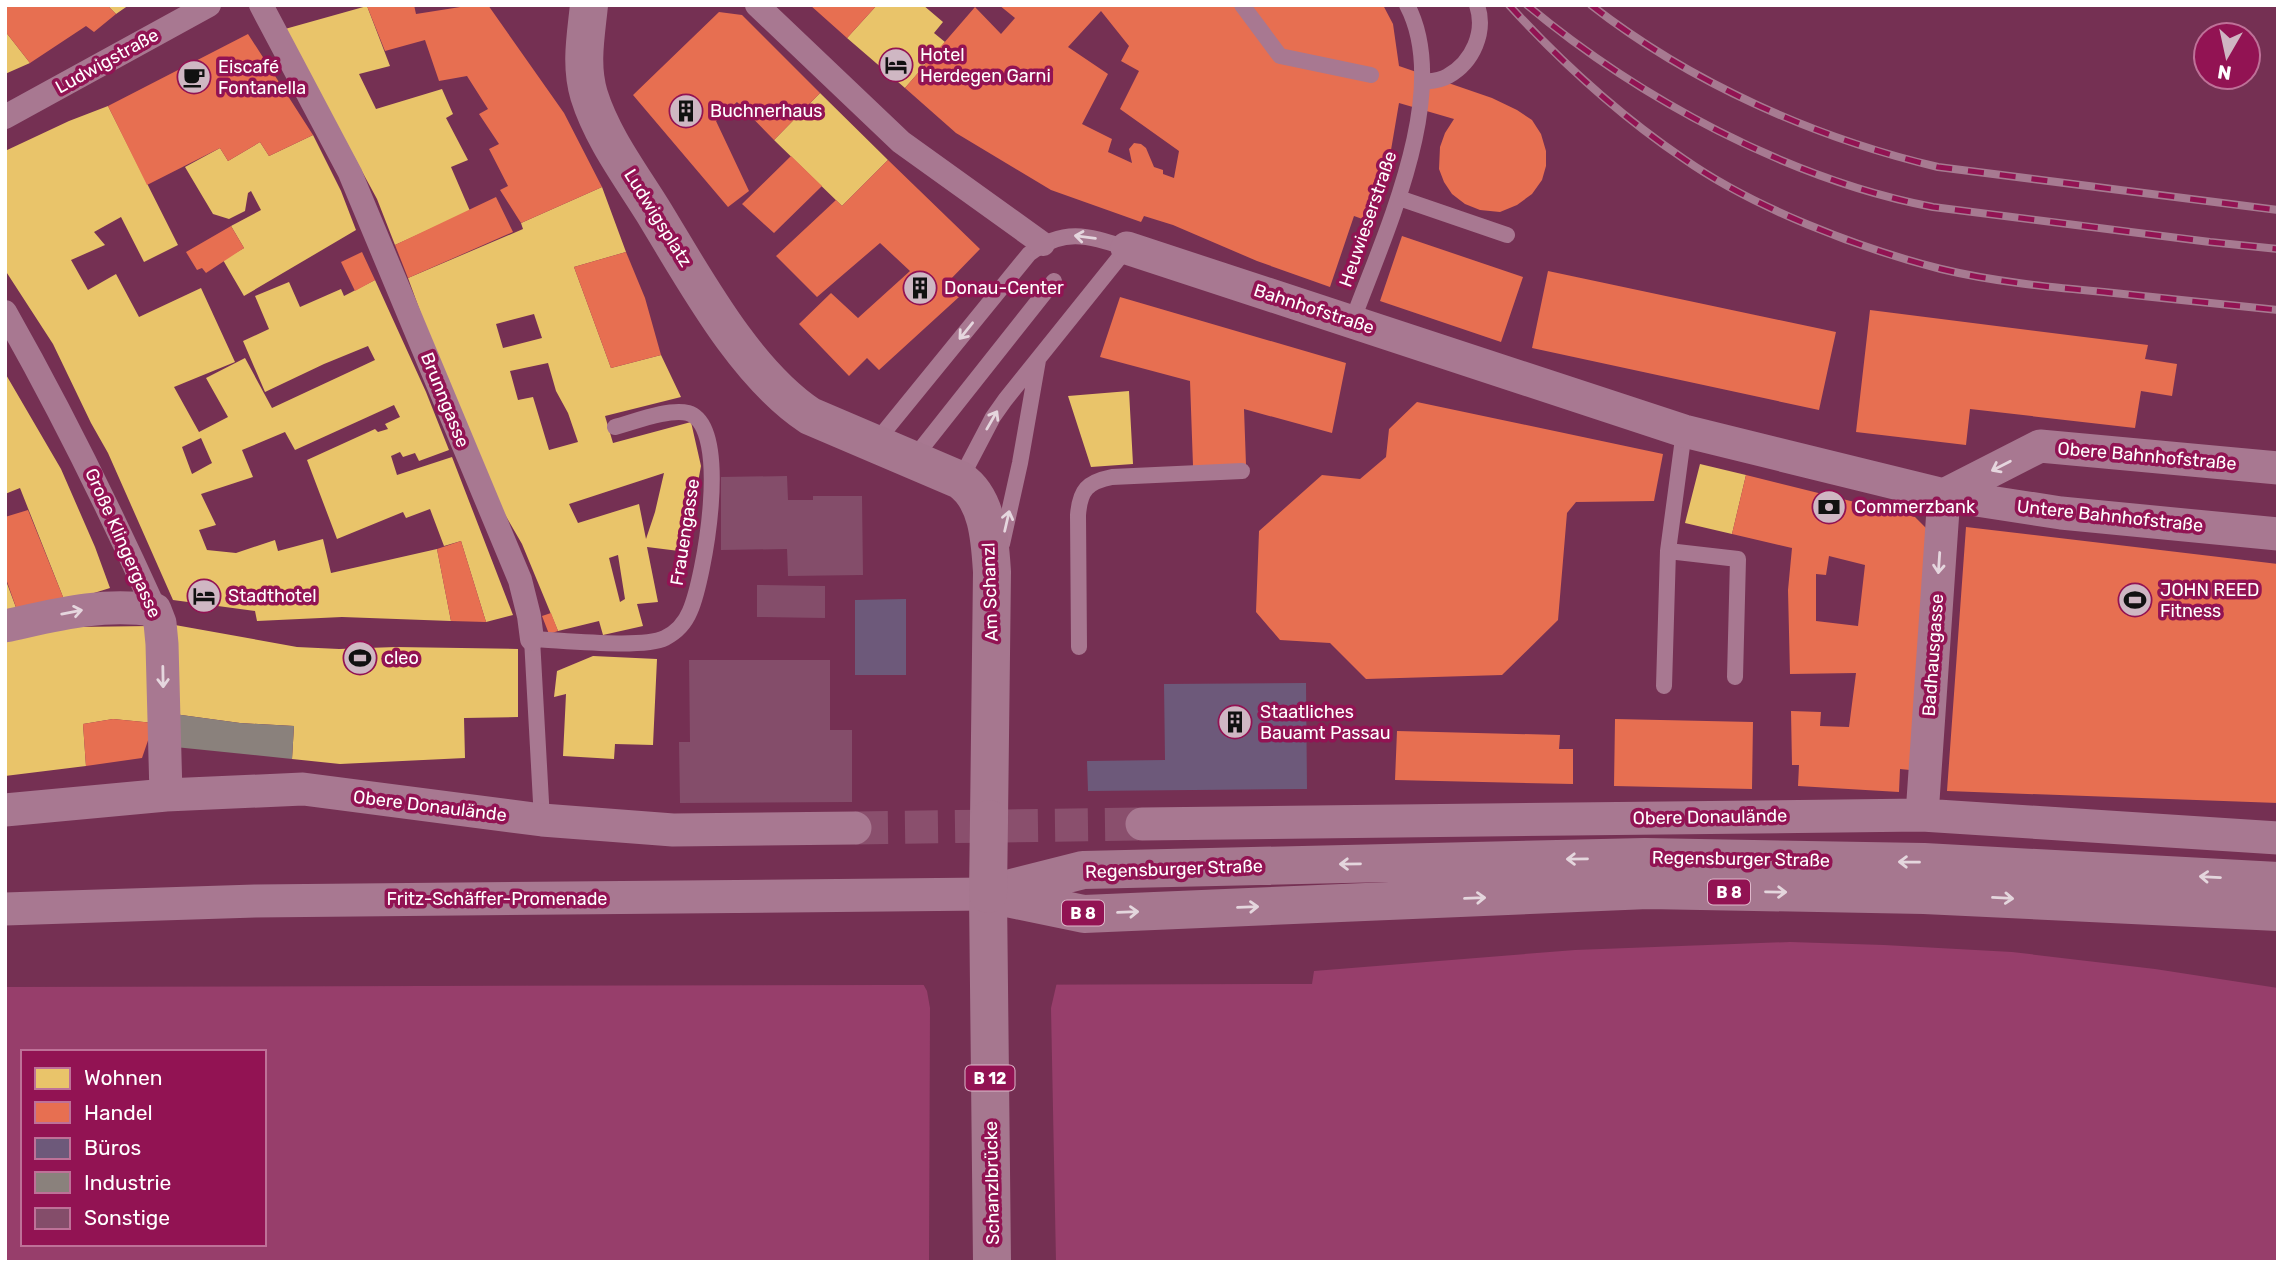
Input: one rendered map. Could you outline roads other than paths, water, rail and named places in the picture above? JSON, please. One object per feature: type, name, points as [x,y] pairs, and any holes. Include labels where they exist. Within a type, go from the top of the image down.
[{"type":"main road","name":"Ludwigsplatz","points":[[589,5],[584,65],[588,92],[607,137],[730,332],[757,367],[794,405],[810,416],[875,443]]},
{"type":"main road","points":[[875,443],[960,480]]},
{"type":"main road","name":"Am Schanzl","points":[[960,480],[973,492],[984,517],[990,543],[992,593],[988,894]]},
{"type":"main road","name":"Regensburger Straße","points":[[988,894],[1083,870],[1645,857],[1924,862],[2278,881]]},
{"type":"main road","name":"Regensburger Straße","points":[[988,894],[1084,914],[1648,890],[1924,895],[2278,912]]},
{"type":"main road","name":"Schanzlbrücke","points":[[988,894],[992,1262]]},
{"type":"street","name":"Ludwigstraße","points":[[5,117],[209,5]]},
{"type":"street","name":"Brunngasse","points":[[261,5],[350,173],[376,233],[520,580],[532,639]]},
{"type":"street","points":[[757,5],[901,142],[1043,244]]},
{"type":"street","name":"Bahnhofstraße","points":[[1127,248],[1684,431],[1944,495]]},
{"type":"street","name":"Große Klingergasse","points":[[5,312],[105,498],[160,623],[166,795]]},
{"type":"street","name":"Obere Bahnhofstraße","points":[[1944,495],[2040,446],[2278,468]]},
{"type":"street","name":"Untere Bahnhofstraße","points":[[1944,495],[2061,513],[2278,534]]},
{"type":"street","name":"Badhausgasse","points":[[1922,815],[1944,495]]},
{"type":"street","points":[[5,626],[100,607],[125,606],[155,610]]},
{"type":"street","name":"Obere Donaulände","points":[[5,810],[166,795],[303,789],[541,820],[673,830],[855,828]]},
{"type":"street","name":"Obere Donaulände","points":[[1142,824],[1922,815],[2278,838]]},
{"type":"street","name":"Fritz-Schäffer-Promenade","points":[[5,909],[255,901],[988,894]]},
{"type":"lane","points":[[1242,5],[1280,56],[1371,75]]},
{"type":"lane","name":"Heuwieserstraße","points":[[1352,322],[1399,198],[1418,124],[1422,82],[1419,41],[1407,5]]},
{"type":"lane","points":[[1422,82],[1441,80],[1466,61],[1480,34],[1481,24],[1476,5]]},
{"type":"lane","points":[[1399,198],[1507,235]]},
{"type":"lane","name":"Bahnhofstraße","points":[[1043,244],[1063,237],[1085,236],[1127,248]]},
{"type":"lane","points":[[875,443],[1029,254],[1043,244]]},
{"type":"lane","points":[[960,480],[993,416],[1127,248]]},
{"type":"lane","points":[[913,459],[1055,281]]},
{"type":"lane","points":[[992,593],[1039,357]]},
{"type":"lane","name":"Frauengasse","points":[[532,639],[653,642],[674,634],[690,611],[702,566],[713,483],[713,465],[704,426],[690,413],[676,412],[615,427]]},
{"type":"lane","points":[[1664,686],[1668,551],[1684,431]]},
{"type":"lane","points":[[1079,647],[1078,515],[1086,488],[1093,482],[1112,477],[1242,471]]},
{"type":"lane","points":[[1668,551],[1738,559],[1735,677]]},
{"type":"lane","name":"Brunngasse","points":[[532,639],[541,820]]},
{"type":"tunnel","points":[[855,828],[1142,824]]},
{"type":"railway","points":[[1509,5],[1592,87],[1660,142],[1742,194],[1808,225],[1909,260],[1982,277],[2042,286],[2278,310]]},
{"type":"railway","points":[[1527,5],[1571,40],[1667,103],[1771,156],[1824,177],[1933,207],[2278,249]]},
{"type":"railway","points":[[1591,5],[1670,59],[1712,83],[1801,124],[1892,155],[1938,167],[2278,210]]},
{"type":"place","name":"Hotel Herdegen Garni","points":[[896,65]]},
{"type":"place","name":"Eiscafé Fontanella","points":[[194,77]]},
{"type":"place","name":"Buchnerhaus","points":[[686,111]]},
{"type":"place","name":"Donau-Center","points":[[920,288]]},
{"type":"place","name":"Commerzbank","points":[[1829,507]]},
{"type":"place","name":"Stadthotel","points":[[204,596]]},
{"type":"place","name":"JOHN REED Fitness","points":[[2135,600]]},
{"type":"place","name":"cleo","points":[[360,658]]},
{"type":"place","name":"Staatliches Bauamt Passau","points":[[1235,722]]}]
